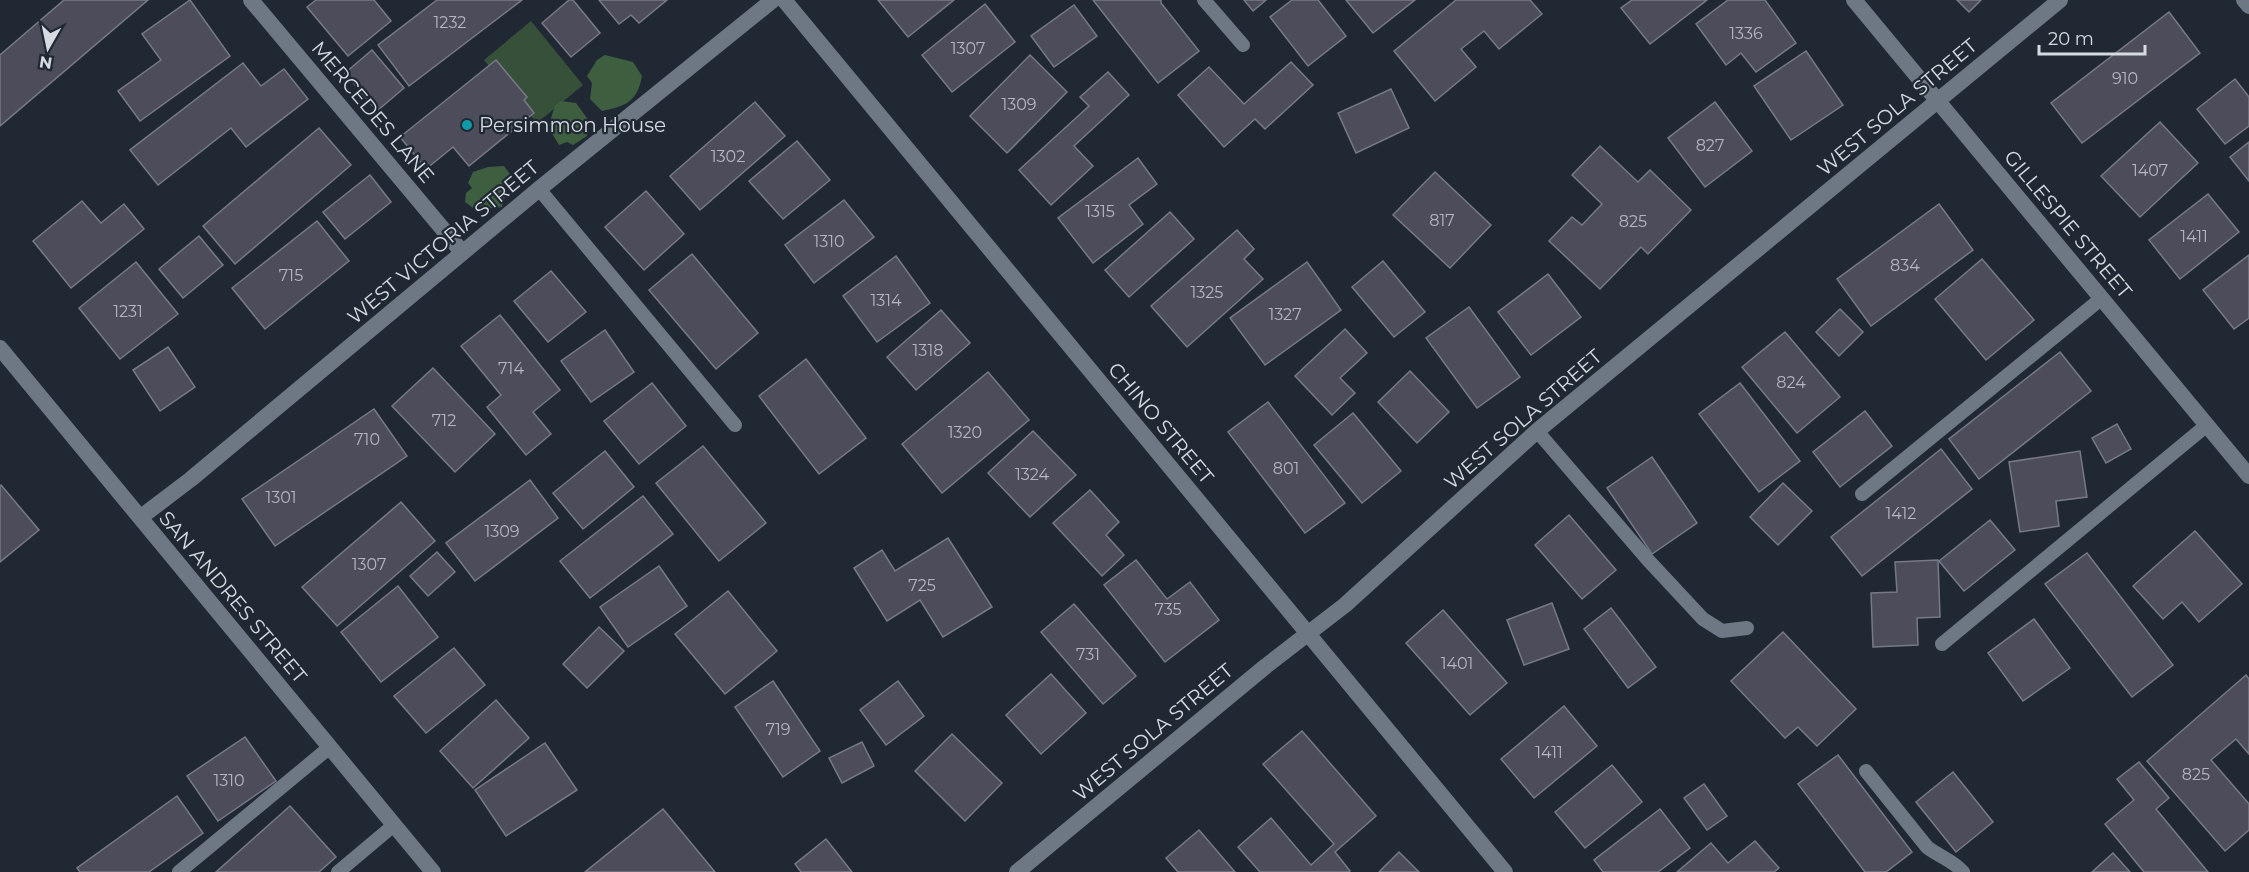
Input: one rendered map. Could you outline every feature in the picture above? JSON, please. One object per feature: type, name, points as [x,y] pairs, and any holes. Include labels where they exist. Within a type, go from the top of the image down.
[{"type":"street","name":"MERCEDES LANE","points":[[251,0],[462,252]]},
{"type":"street","name":"WEST VICTORIA STREET","points":[[141,517],[191,479],[462,252],[773,0]]},
{"type":"street","name":"CHINO STREET","points":[[784,0],[1505,872]]},
{"type":"street","name":"GILLESPIE STREET","points":[[1854,0],[2249,476]]},
{"type":"street","name":"WEST SOLA STREET","points":[[1017,872],[1266,666],[1345,605],[1538,431],[2060,0]]},
{"type":"street","points":[[2244,0],[2249,6]]},
{"type":"street","name":"SAN ANDRES STREET","points":[[0,348],[433,872]]},
{"type":"lane","points":[[1204,0],[1243,45]]},
{"type":"lane","points":[[539,189],[735,425]]},
{"type":"lane","points":[[1862,494],[2102,298]]},
{"type":"lane","points":[[1942,644],[2207,425]]},
{"type":"lane","points":[[1538,431],[1648,560],[1703,619],[1722,630],[1747,628]]},
{"type":"lane","points":[[178,872],[330,747]]},
{"type":"lane","points":[[1866,771],[1927,847],[1963,872]]},
{"type":"lane","points":[[338,872],[394,825]]},
{"type":"green space","points":[[531,21],[583,85],[537,123],[484,60]]},
{"type":"green space","points":[[605,55],[633,62],[642,76],[637,92],[629,102],[602,111],[590,99],[592,83],[587,76],[597,60]]},
{"type":"green space","points":[[561,101],[576,103],[589,121],[587,136],[573,145],[567,142],[559,145],[548,127],[555,106]]},
{"type":"green space","points":[[504,166],[510,174],[502,207],[476,210],[465,202],[466,193],[472,188],[468,183],[473,172],[488,167]]},
{"type":"building","points":[[64,0],[148,0],[0,126],[0,55]]},
{"type":"building","points":[[190,0],[230,56],[140,121],[118,91],[161,60],[142,34]]},
{"type":"building","points":[[316,0],[374,0],[391,21],[348,56],[307,7]]},
{"type":"building","points":[[437,0],[522,0],[409,86],[378,45]]},
{"type":"building","points":[[569,0],[573,0],[600,33],[571,57],[542,23]]},
{"type":"building","points":[[599,0],[667,0],[639,23],[631,15],[619,24]]},
{"type":"building","points":[[878,0],[954,0],[908,37]]},
{"type":"building","points":[[1093,0],[1161,0],[1199,51],[1158,83]]},
{"type":"building","points":[[1244,0],[1266,0],[1253,11]]},
{"type":"building","points":[[1292,0],[1318,0],[1346,36],[1308,66],[1270,17]]},
{"type":"building","points":[[1346,0],[1415,0],[1373,33]]},
{"type":"building","points":[[1456,0],[1530,0],[1542,14],[1499,49],[1484,31],[1461,49],[1476,67],[1435,101],[1394,51]]},
{"type":"building","points":[[1632,0],[1707,0],[1650,44],[1621,8]]},
{"type":"building","points":[[1728,0],[1765,0],[1796,43],[1756,72],[1741,53],[1726,65],[1696,24]]},
{"type":"building","points":[[1957,0],[1981,0],[1969,12]]},
{"type":"building","points":[[985,4],[1015,42],[952,92],[922,55]]},
{"type":"building","points":[[1074,5],[1097,36],[1054,67],[1031,36]]},
{"type":"building","points":[[2169,12],[2200,53],[2082,143],[2051,103]]},
{"type":"building","points":[[372,50],[404,88],[377,111],[345,73]]},
{"type":"building","points":[[1806,51],[1843,105],[1791,140],[1754,86]]},
{"type":"building","points":[[1030,55],[1067,92],[1007,153],[970,116]]},
{"type":"building","name":"Persimmon House","points":[[496,60],[527,97],[524,100],[534,113],[469,166],[453,147],[426,169],[400,137]]},
{"type":"building","points":[[1291,62],[1313,85],[1265,129],[1255,119],[1224,147],[1178,95],[1209,67],[1244,104]]},
{"type":"building","points":[[243,63],[261,86],[284,69],[308,99],[246,147],[231,128],[158,185],[130,150]]},
{"type":"building","points":[[1108,72],[1129,95],[1074,146],[1093,166],[1051,205],[1019,170],[1089,106],[1080,97]]},
{"type":"building","points":[[2235,79],[2249,97],[2249,126],[2225,144],[2197,109]]},
{"type":"building","points":[[1391,89],[1409,128],[1356,153],[1338,113]]},
{"type":"building","points":[[755,102],[785,136],[700,210],[670,176]]},
{"type":"building","points":[[1715,102],[1752,151],[1705,187],[1668,138]]},
{"type":"building","points":[[2160,122],[2198,163],[2140,217],[2101,176]]},
{"type":"building","points":[[319,128],[351,165],[235,264],[203,226]]},
{"type":"building","points":[[797,141],[830,180],[783,219],[749,181]]},
{"type":"building","points":[[2249,142],[2249,181],[2230,157]]},
{"type":"building","points":[[1600,146],[1638,182],[1650,170],[1691,210],[1648,254],[1641,247],[1600,289],[1549,241],[1572,217],[1582,225],[1602,204],[1572,175]]},
{"type":"building","points":[[1138,158],[1157,184],[1129,205],[1143,224],[1093,263],[1058,218]]},
{"type":"building","points":[[1435,172],[1491,225],[1450,268],[1393,215]]},
{"type":"building","points":[[370,175],[391,202],[345,239],[323,212]]},
{"type":"building","points":[[646,191],[684,234],[644,270],[605,227]]},
{"type":"building","points":[[2208,194],[2239,232],[2180,279],[2149,240]]},
{"type":"building","points":[[844,200],[874,237],[814,283],[785,245]]},
{"type":"building","points":[[82,201],[101,223],[124,204],[144,229],[71,288],[33,241]]},
{"type":"building","points":[[1939,204],[1973,250],[1871,326],[1837,279]]},
{"type":"building","points":[[1170,212],[1194,239],[1129,297],[1105,270]]},
{"type":"building","points":[[317,221],[349,261],[265,329],[232,288]]},
{"type":"building","points":[[1237,230],[1254,249],[1244,259],[1263,279],[1187,347],[1151,306]]},
{"type":"building","points":[[199,236],[223,265],[183,298],[159,269]]},
{"type":"building","points":[[692,254],[758,333],[716,369],[649,290]]},
{"type":"building","points":[[2249,255],[2249,318],[2234,329],[2203,290]]},
{"type":"building","points":[[896,256],[930,303],[877,342],[843,296]]},
{"type":"building","points":[[1982,259],[2034,320],[1986,360],[1935,299]]},
{"type":"building","points":[[1383,261],[1425,312],[1394,337],[1352,287]]},
{"type":"building","points":[[136,262],[178,314],[120,359],[79,308]]},
{"type":"building","points":[[1307,262],[1341,310],[1265,365],[1230,318]]},
{"type":"building","points":[[551,271],[586,312],[548,342],[514,301]]},
{"type":"building","points":[[1548,274],[1581,317],[1531,355],[1498,312]]},
{"type":"building","points":[[1469,307],[1520,377],[1477,408],[1426,338]]},
{"type":"building","points":[[1840,309],[1863,332],[1839,356],[1816,332]]},
{"type":"building","points":[[941,310],[970,343],[916,390],[887,357]]},
{"type":"building","points":[[500,315],[560,390],[533,412],[551,434],[526,455],[487,407],[501,395],[461,346]]},
{"type":"building","points":[[1345,329],[1367,353],[1340,378],[1355,393],[1332,415],[1295,376]]},
{"type":"building","points":[[605,330],[634,372],[591,402],[561,361]]},
{"type":"building","points":[[1785,332],[1840,397],[1797,433],[1742,367]]},
{"type":"building","points":[[168,347],[195,387],[160,411],[133,370]]},
{"type":"building","points":[[2060,352],[2091,391],[1979,479],[1949,439]]},
{"type":"building","points":[[806,359],[866,438],[819,474],[759,396]]},
{"type":"building","points":[[433,368],[495,434],[455,472],[392,406]]},
{"type":"building","points":[[1410,371],[1449,412],[1417,443],[1378,402]]},
{"type":"building","points":[[988,372],[1029,420],[942,493],[902,444]]},
{"type":"building","points":[[652,383],[686,426],[639,464],[604,421]]},
{"type":"building","points":[[1740,383],[1800,461],[1759,492],[1699,414]]},
{"type":"building","points":[[1268,402],[1345,503],[1305,533],[1228,432]]},
{"type":"building","points":[[374,409],[407,456],[275,546],[242,499]]},
{"type":"building","points":[[1865,411],[1892,446],[1840,487],[1813,452]]},
{"type":"building","points":[[1353,413],[1401,471],[1362,503],[1314,445]]},
{"type":"building","points":[[2117,424],[2131,449],[2106,463],[2092,438]]},
{"type":"building","points":[[1033,431],[1076,475],[1030,517],[988,473]]},
{"type":"building","points":[[703,446],[766,523],[719,561],[656,483]]},
{"type":"building","points":[[1941,449],[1972,489],[1862,576],[1831,537]]},
{"type":"building","points":[[605,451],[634,487],[583,529],[553,493]]},
{"type":"building","points":[[2080,451],[2087,497],[2056,501],[2059,526],[2020,532],[2009,462]]},
{"type":"building","points":[[1652,457],[1697,523],[1652,554],[1607,488]]},
{"type":"building","points":[[530,480],[558,518],[475,581],[446,543]]},
{"type":"building","points":[[1783,483],[1812,511],[1778,545],[1750,517]]},
{"type":"building","points":[[0,486],[39,530],[0,562]]},
{"type":"building","points":[[1090,490],[1119,522],[1106,535],[1124,555],[1102,576],[1053,523]]},
{"type":"building","points":[[643,496],[673,534],[590,598],[560,561]]},
{"type":"building","points":[[401,502],[435,541],[337,626],[302,587]]},
{"type":"building","points":[[1569,515],[1616,570],[1582,599],[1535,545]]},
{"type":"building","points":[[1990,520],[2015,550],[1964,591],[1939,561]]},
{"type":"building","points":[[2195,531],[2242,584],[2199,622],[2182,602],[2163,619],[2133,586]]},
{"type":"building","points":[[948,538],[992,607],[943,637],[920,600],[887,621],[854,568],[882,550],[895,571]]},
{"type":"building","points":[[437,552],[455,572],[428,596],[410,576]]},
{"type":"building","points":[[2087,553],[2173,665],[2132,697],[2045,584]]},
{"type":"building","points":[[1136,560],[1167,599],[1190,582],[1219,620],[1165,662],[1104,585]]},
{"type":"building","points":[[1938,560],[1940,617],[1917,618],[1918,645],[1873,647],[1871,593],[1897,592],[1895,562]]},
{"type":"building","points":[[659,566],[687,606],[628,647],[600,607]]},
{"type":"building","points":[[398,586],[438,637],[381,682],[341,632]]},
{"type":"building","points":[[728,591],[777,651],[725,694],[675,634]]},
{"type":"building","points":[[1552,603],[1569,649],[1524,665],[1507,620]]},
{"type":"building","points":[[1074,604],[1136,676],[1103,704],[1041,632]]},
{"type":"building","points":[[1611,608],[1656,667],[1628,688],[1584,629]]},
{"type":"building","points":[[1443,610],[1507,683],[1470,715],[1406,643]]},
{"type":"building","points":[[2034,619],[2070,668],[2023,701],[1988,653]]},
{"type":"building","points":[[599,627],[624,651],[587,688],[563,664]]},
{"type":"building","points":[[1783,632],[1856,709],[1817,746],[1798,727],[1785,738],[1731,681]]},
{"type":"building","points":[[454,648],[485,685],[426,733],[394,696]]},
{"type":"building","points":[[1051,674],[1086,713],[1041,754],[1006,715]]},
{"type":"building","points":[[2246,675],[2249,679],[2249,754],[2236,739],[2211,760],[2249,804],[2249,830],[2225,851],[2147,761]]},
{"type":"building","points":[[773,681],[820,751],[783,777],[735,707]]},
{"type":"building","points":[[898,681],[924,716],[886,745],[860,710]]},
{"type":"building","points":[[496,700],[529,738],[473,788],[440,751]]},
{"type":"building","points":[[1564,706],[1597,746],[1534,798],[1501,759]]},
{"type":"building","points":[[1302,731],[1376,816],[1335,852],[1349,872],[1260,872],[1238,847],[1271,818],[1311,865],[1334,844],[1263,764]]},
{"type":"building","points":[[952,734],[1002,783],[965,821],[915,771]]},
{"type":"building","points":[[245,737],[276,781],[218,821],[187,776]]},
{"type":"building","points":[[862,742],[874,766],[842,783],[829,758]]},
{"type":"building","points":[[545,743],[577,790],[506,836],[475,790]]},
{"type":"building","points":[[1838,755],[1912,852],[1886,872],[1865,872],[1798,784]]},
{"type":"building","points":[[2139,762],[2169,798],[2156,809],[2208,872],[2144,872],[2105,824],[2134,800],[2117,779]]},
{"type":"building","points":[[1612,765],[1642,802],[1585,848],[1555,812]]},
{"type":"building","points":[[1953,772],[1993,822],[1956,852],[1916,802]]},
{"type":"building","points":[[1704,784],[1727,816],[1707,830],[1684,798]]},
{"type":"building","points":[[177,796],[203,833],[149,872],[80,872],[77,868]]},
{"type":"building","points":[[290,806],[336,857],[319,872],[216,872]]},
{"type":"building","points":[[663,809],[715,872],[585,872]]},
{"type":"building","points":[[1660,809],[1690,848],[1658,872],[1603,872],[1594,860]]},
{"type":"building","points":[[1199,830],[1235,872],[1178,872],[1166,858]]},
{"type":"building","points":[[826,839],[852,872],[801,872],[795,864]]},
{"type":"building","points":[[1755,841],[1779,868],[1774,872],[1677,872],[1711,843],[1728,863]]},
{"type":"building","points":[[1399,852],[1419,872],[1379,872]]},
{"type":"building","points":[[2113,853],[2130,872],[2092,872]]},
{"type":"place","name":"Persimmon House","points":[[467,125]]}]
